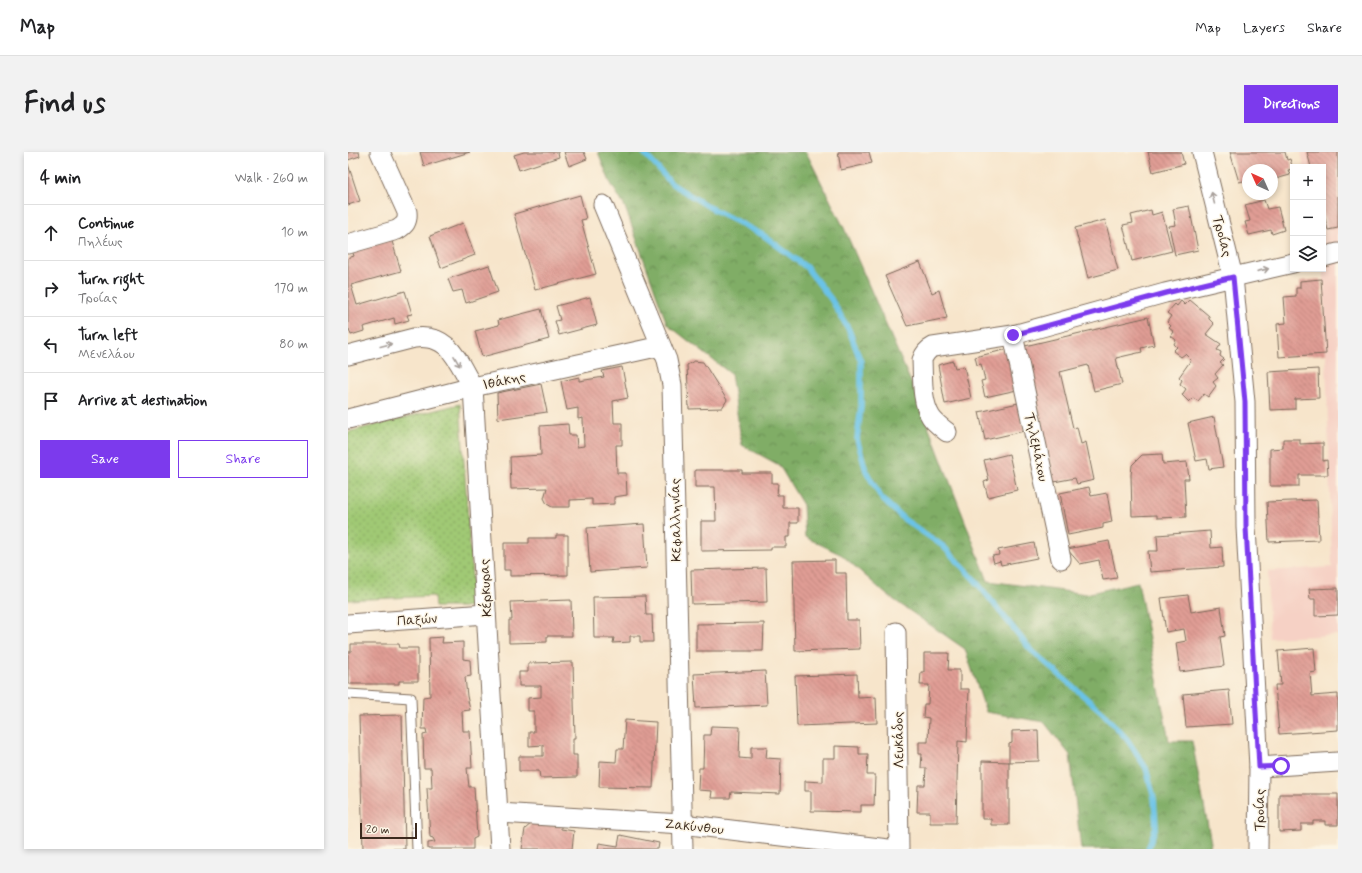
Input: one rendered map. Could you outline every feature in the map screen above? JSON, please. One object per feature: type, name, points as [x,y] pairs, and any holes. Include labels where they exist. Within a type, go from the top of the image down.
[{"type":"street","points":[[348,244],[377,237],[397,230],[404,226],[406,222],[407,212],[380,152]]},
{"type":"street","name":"Τροίας","points":[[1202,152],[1233,277],[1245,402],[1246,527],[1259,767],[1258,849]]},
{"type":"street","name":"Κεφαλληνίας","points":[[603,205],[667,360],[672,385],[683,849]]},
{"type":"street","points":[[1326,256],[1338,253]]},
{"type":"street","points":[[947,432],[935,421],[928,410],[924,394],[922,360],[923,356],[933,347],[1013,335],[1158,295],[1290,264]]},
{"type":"street","name":"Τηλεμάχου","points":[[1013,335],[1061,559]]},
{"type":"street","name":"Κέρκυρας","points":[[348,355],[414,338],[424,337],[437,339],[451,350],[473,387],[500,849]]},
{"type":"street","name":"Ιθάκης","points":[[348,419],[473,387],[661,346]]},
{"type":"street","name":"Παξών","points":[[348,624],[486,614]]},
{"type":"street","name":"Λευκάδος","points":[[896,632],[899,849]]},
{"type":"street","points":[[1259,767],[1338,762]]},
{"type":"street","name":"Ζακύνθου","points":[[499,813],[682,824],[888,849]]},
{"type":"lane","points":[[348,694],[411,698],[417,849]]},
{"type":"shaded area","points":[[1301,152],[1338,152],[1338,635],[1270,638],[1267,571],[1332,567],[1324,272],[1326,272],[1326,164],[1303,164]]},
{"type":"green space","points":[[598,152],[806,152],[844,228],[916,394],[988,581],[1086,594],[1138,582],[1169,741],[1192,741],[1211,843],[1209,849],[1081,849],[1070,755],[1044,722],[986,712],[965,649],[887,595],[842,555],[805,537],[803,505],[779,465],[742,445],[731,374],[667,324],[625,207],[610,182]]},
{"type":"green space","points":[[460,404],[474,607],[435,607],[434,596],[348,600],[348,432]]},
{"type":"building","points":[[348,152],[359,152],[360,156],[348,160]]},
{"type":"building","points":[[420,152],[470,152],[424,166]]},
{"type":"building","points":[[524,152],[558,152],[559,157],[519,170],[514,155]]},
{"type":"building","points":[[564,152],[584,152],[587,159],[569,166]]},
{"type":"building","points":[[838,152],[869,152],[872,163],[841,170]]},
{"type":"building","points":[[1148,152],[1181,152],[1184,164],[1153,172]]},
{"type":"building","points":[[1230,152],[1285,152],[1287,160],[1290,159],[1292,164],[1290,164],[1290,170],[1288,170],[1290,175],[1278,178],[1278,164],[1242,164],[1242,181],[1239,182]]},
{"type":"building","points":[[1307,152],[1338,152],[1338,228],[1328,230],[1326,223],[1326,164],[1310,164]]},
{"type":"building","points":[[348,164],[360,201],[348,205]]},
{"type":"building","points":[[580,195],[586,219],[581,220],[596,274],[535,290],[514,214]]},
{"type":"building","points":[[1264,200],[1267,209],[1278,207],[1284,230],[1272,234],[1271,230],[1249,235],[1245,222],[1250,221],[1245,205]]},
{"type":"building","points":[[1189,206],[1198,250],[1175,255],[1169,226],[1176,225],[1173,209]]},
{"type":"building","points":[[1151,210],[1152,215],[1162,212],[1172,251],[1132,261],[1123,225],[1133,223],[1131,215]]},
{"type":"building","points":[[1105,220],[1118,270],[1088,278],[1075,228]]},
{"type":"building","points":[[463,223],[475,255],[441,268],[430,236]]},
{"type":"building","points":[[391,238],[401,271],[351,285],[357,305],[405,291],[412,314],[407,315],[409,320],[395,324],[394,318],[363,327],[364,331],[351,335],[349,329],[348,330],[348,258],[354,256],[352,250]]},
{"type":"building","points":[[920,262],[932,293],[939,290],[947,318],[907,326],[885,276]]},
{"type":"building","points":[[489,265],[498,292],[466,303],[462,290],[453,292],[448,279]]},
{"type":"building","points":[[1321,279],[1326,354],[1279,357],[1277,324],[1286,323],[1284,297],[1296,296],[1296,288],[1300,288],[1300,281]]},
{"type":"building","points":[[590,297],[597,325],[559,335],[555,321],[560,320],[556,306]]},
{"type":"building","points":[[1190,300],[1209,316],[1209,319],[1214,324],[1206,334],[1221,344],[1217,350],[1221,352],[1220,356],[1224,359],[1220,363],[1223,365],[1215,374],[1218,378],[1213,382],[1216,386],[1208,397],[1204,394],[1198,401],[1193,398],[1189,402],[1182,395],[1186,389],[1180,384],[1182,380],[1179,377],[1191,360],[1185,354],[1181,357],[1173,351],[1177,347],[1174,344],[1176,340],[1171,336],[1174,332],[1169,328],[1171,326],[1167,322],[1171,316],[1167,313],[1175,304],[1177,306],[1181,301],[1185,305]]},
{"type":"building","points":[[541,309],[549,339],[482,357],[475,331],[499,325],[498,320]]},
{"type":"building","points":[[1148,317],[1154,345],[1141,348],[1142,352],[1116,358],[1122,384],[1094,391],[1088,365],[1060,372],[1073,428],[1077,427],[1081,444],[1086,442],[1094,480],[1077,484],[1075,478],[1054,482],[1025,346]]},
{"type":"building","points":[[1008,349],[1017,390],[985,397],[981,381],[985,380],[981,364],[977,365],[975,357]]},
{"type":"building","points":[[694,361],[703,362],[727,400],[722,408],[689,409],[687,365]]},
{"type":"building","points":[[953,361],[955,368],[964,366],[971,398],[945,404],[938,365]]},
{"type":"building","points":[[622,367],[628,398],[613,401],[614,423],[622,423],[622,445],[616,445],[617,473],[626,473],[627,495],[614,497],[614,504],[592,505],[592,499],[570,500],[570,507],[552,507],[547,504],[544,498],[547,488],[511,489],[510,457],[541,455],[540,426],[568,424],[569,435],[576,435],[577,447],[584,446],[583,418],[578,419],[578,408],[567,410],[561,381],[579,377],[579,381],[604,377],[602,371]]},
{"type":"building","points":[[1318,369],[1319,398],[1295,399],[1295,409],[1270,410],[1268,372]]},
{"type":"building","points":[[541,384],[547,412],[498,419],[497,393]]},
{"type":"building","points":[[1018,403],[1024,431],[985,440],[979,412]]},
{"type":"building","points":[[1214,417],[1223,467],[1209,469],[1207,459],[1196,461],[1188,423]]},
{"type":"building","points":[[1283,439],[1300,439],[1300,444],[1323,443],[1323,461],[1327,460],[1328,475],[1299,475],[1299,486],[1270,486],[1270,449],[1283,448]]},
{"type":"building","points":[[1009,454],[1017,490],[988,497],[984,482],[989,480],[984,460]]},
{"type":"building","points":[[1162,454],[1163,464],[1187,462],[1189,479],[1184,479],[1186,517],[1157,518],[1157,515],[1132,516],[1132,465],[1142,455]]},
{"type":"building","points":[[695,470],[742,470],[742,473],[772,473],[772,483],[778,483],[777,495],[783,495],[783,508],[798,508],[798,523],[790,523],[790,537],[786,537],[786,547],[771,547],[771,550],[701,551],[701,521],[716,521],[715,487],[695,487]]},
{"type":"building","points":[[1089,487],[1091,496],[1107,493],[1112,522],[1103,524],[1103,528],[1068,535],[1060,493]]},
{"type":"building","points":[[1317,500],[1319,540],[1269,542],[1267,502]]},
{"type":"building","points":[[644,524],[647,568],[590,572],[587,528]]},
{"type":"building","points":[[1210,531],[1211,548],[1222,547],[1223,567],[1150,572],[1148,551],[1158,551],[1157,535]]},
{"type":"building","points":[[556,535],[568,535],[568,575],[510,576],[510,570],[504,570],[504,543],[529,543],[529,538],[556,538]]},
{"type":"building","points":[[1109,541],[1117,578],[1103,580],[1099,560],[1080,564],[1067,549]]},
{"type":"building","points":[[1034,543],[1037,558],[1001,565],[1000,561],[994,563],[992,556],[999,555],[998,550]]},
{"type":"building","points":[[835,560],[835,573],[846,573],[847,620],[859,620],[860,649],[795,651],[793,561]]},
{"type":"building","points":[[766,568],[767,602],[692,604],[691,570]]},
{"type":"building","points":[[1338,588],[1338,615],[1315,616],[1315,599],[1310,599],[1309,589]]},
{"type":"building","points":[[1188,595],[1191,612],[1221,607],[1225,636],[1220,637],[1224,666],[1180,672],[1176,643],[1186,641],[1184,629],[1166,632],[1161,598]]},
{"type":"building","points":[[645,596],[646,615],[652,615],[653,642],[640,642],[640,636],[630,636],[630,642],[613,643],[614,638],[594,638],[593,597]]},
{"type":"building","points":[[571,600],[572,636],[547,636],[547,642],[509,643],[509,620],[512,620],[511,602]]},
{"type":"building","points":[[764,623],[763,651],[696,651],[696,624]]},
{"type":"building","points":[[443,637],[442,643],[463,642],[463,659],[470,660],[471,676],[465,677],[470,710],[462,711],[463,731],[470,731],[472,768],[467,768],[469,787],[474,787],[477,837],[473,839],[473,849],[428,849],[428,843],[435,842],[433,838],[430,837],[427,788],[432,788],[431,768],[424,768],[423,735],[427,734],[426,729],[422,729],[423,697],[430,696],[429,638]]},
{"type":"building","points":[[351,644],[399,644],[400,648],[418,648],[418,681],[399,681],[399,684],[348,684],[348,652],[351,652]]},
{"type":"building","points":[[1314,648],[1316,672],[1310,673],[1312,696],[1338,694],[1338,730],[1279,734],[1275,685],[1281,685],[1278,651]]},
{"type":"building","points":[[924,653],[949,653],[948,670],[960,670],[960,689],[969,689],[967,742],[958,741],[956,823],[930,823],[930,812],[917,812],[918,785],[925,785],[926,768],[921,768],[922,754],[919,754],[919,742],[928,742],[929,718],[923,717],[924,704],[928,704],[929,685],[920,685],[921,672],[924,672]]},
{"type":"building","points":[[573,662],[575,738],[573,738],[573,755],[577,755],[577,777],[540,778],[539,771],[519,771],[519,756],[543,756],[543,745],[529,746],[529,732],[534,732],[534,711],[528,711],[528,698],[541,697],[541,686],[519,686],[519,672],[528,672],[528,663]]},
{"type":"building","points":[[765,671],[767,705],[696,708],[694,674]]},
{"type":"building","points":[[857,674],[858,698],[876,697],[877,723],[797,726],[795,676]]},
{"type":"building","points":[[1229,690],[1232,724],[1186,727],[1183,694]]},
{"type":"building","points":[[402,715],[405,849],[363,849],[359,716]]},
{"type":"building","points":[[625,720],[656,722],[653,788],[599,787],[600,761],[616,762],[617,749],[623,749]]},
{"type":"building","points":[[711,726],[740,727],[739,758],[751,759],[751,747],[767,747],[766,758],[781,759],[780,794],[731,792],[730,798],[711,798],[712,791],[698,790],[699,768],[703,768],[704,735],[710,735]]},
{"type":"building","points":[[1038,730],[1039,761],[1009,762],[1009,744],[1012,743],[1012,731]]},
{"type":"building","points":[[835,746],[859,747],[859,754],[868,754],[867,775],[875,775],[874,805],[861,805],[861,812],[811,811],[811,791],[805,791],[805,781],[823,782],[823,758],[835,758]]},
{"type":"building","points":[[982,761],[1009,762],[1009,825],[991,825],[991,819],[982,819]]},
{"type":"building","points":[[1279,794],[1338,794],[1338,825],[1325,825],[1325,821],[1313,821],[1313,824],[1301,824],[1301,831],[1279,832]]},
{"type":"building","points":[[532,823],[561,826],[561,829],[574,831],[572,849],[522,849],[525,829]]},
{"type":"building","points":[[620,835],[659,843],[658,849],[598,849],[599,843],[618,846]]},
{"type":"waterway","points":[[643,152],[672,184],[709,207],[763,235],[806,267],[831,299],[849,330],[861,362],[861,407],[857,439],[866,471],[882,499],[905,520],[943,546],[974,579],[1030,649],[1102,712],[1127,739],[1146,768],[1154,798],[1156,826],[1148,849]]},
{"type":"route","points":[[1013,335],[1166,293],[1233,277],[1245,402],[1246,527],[1259,767],[1281,766]]}]
